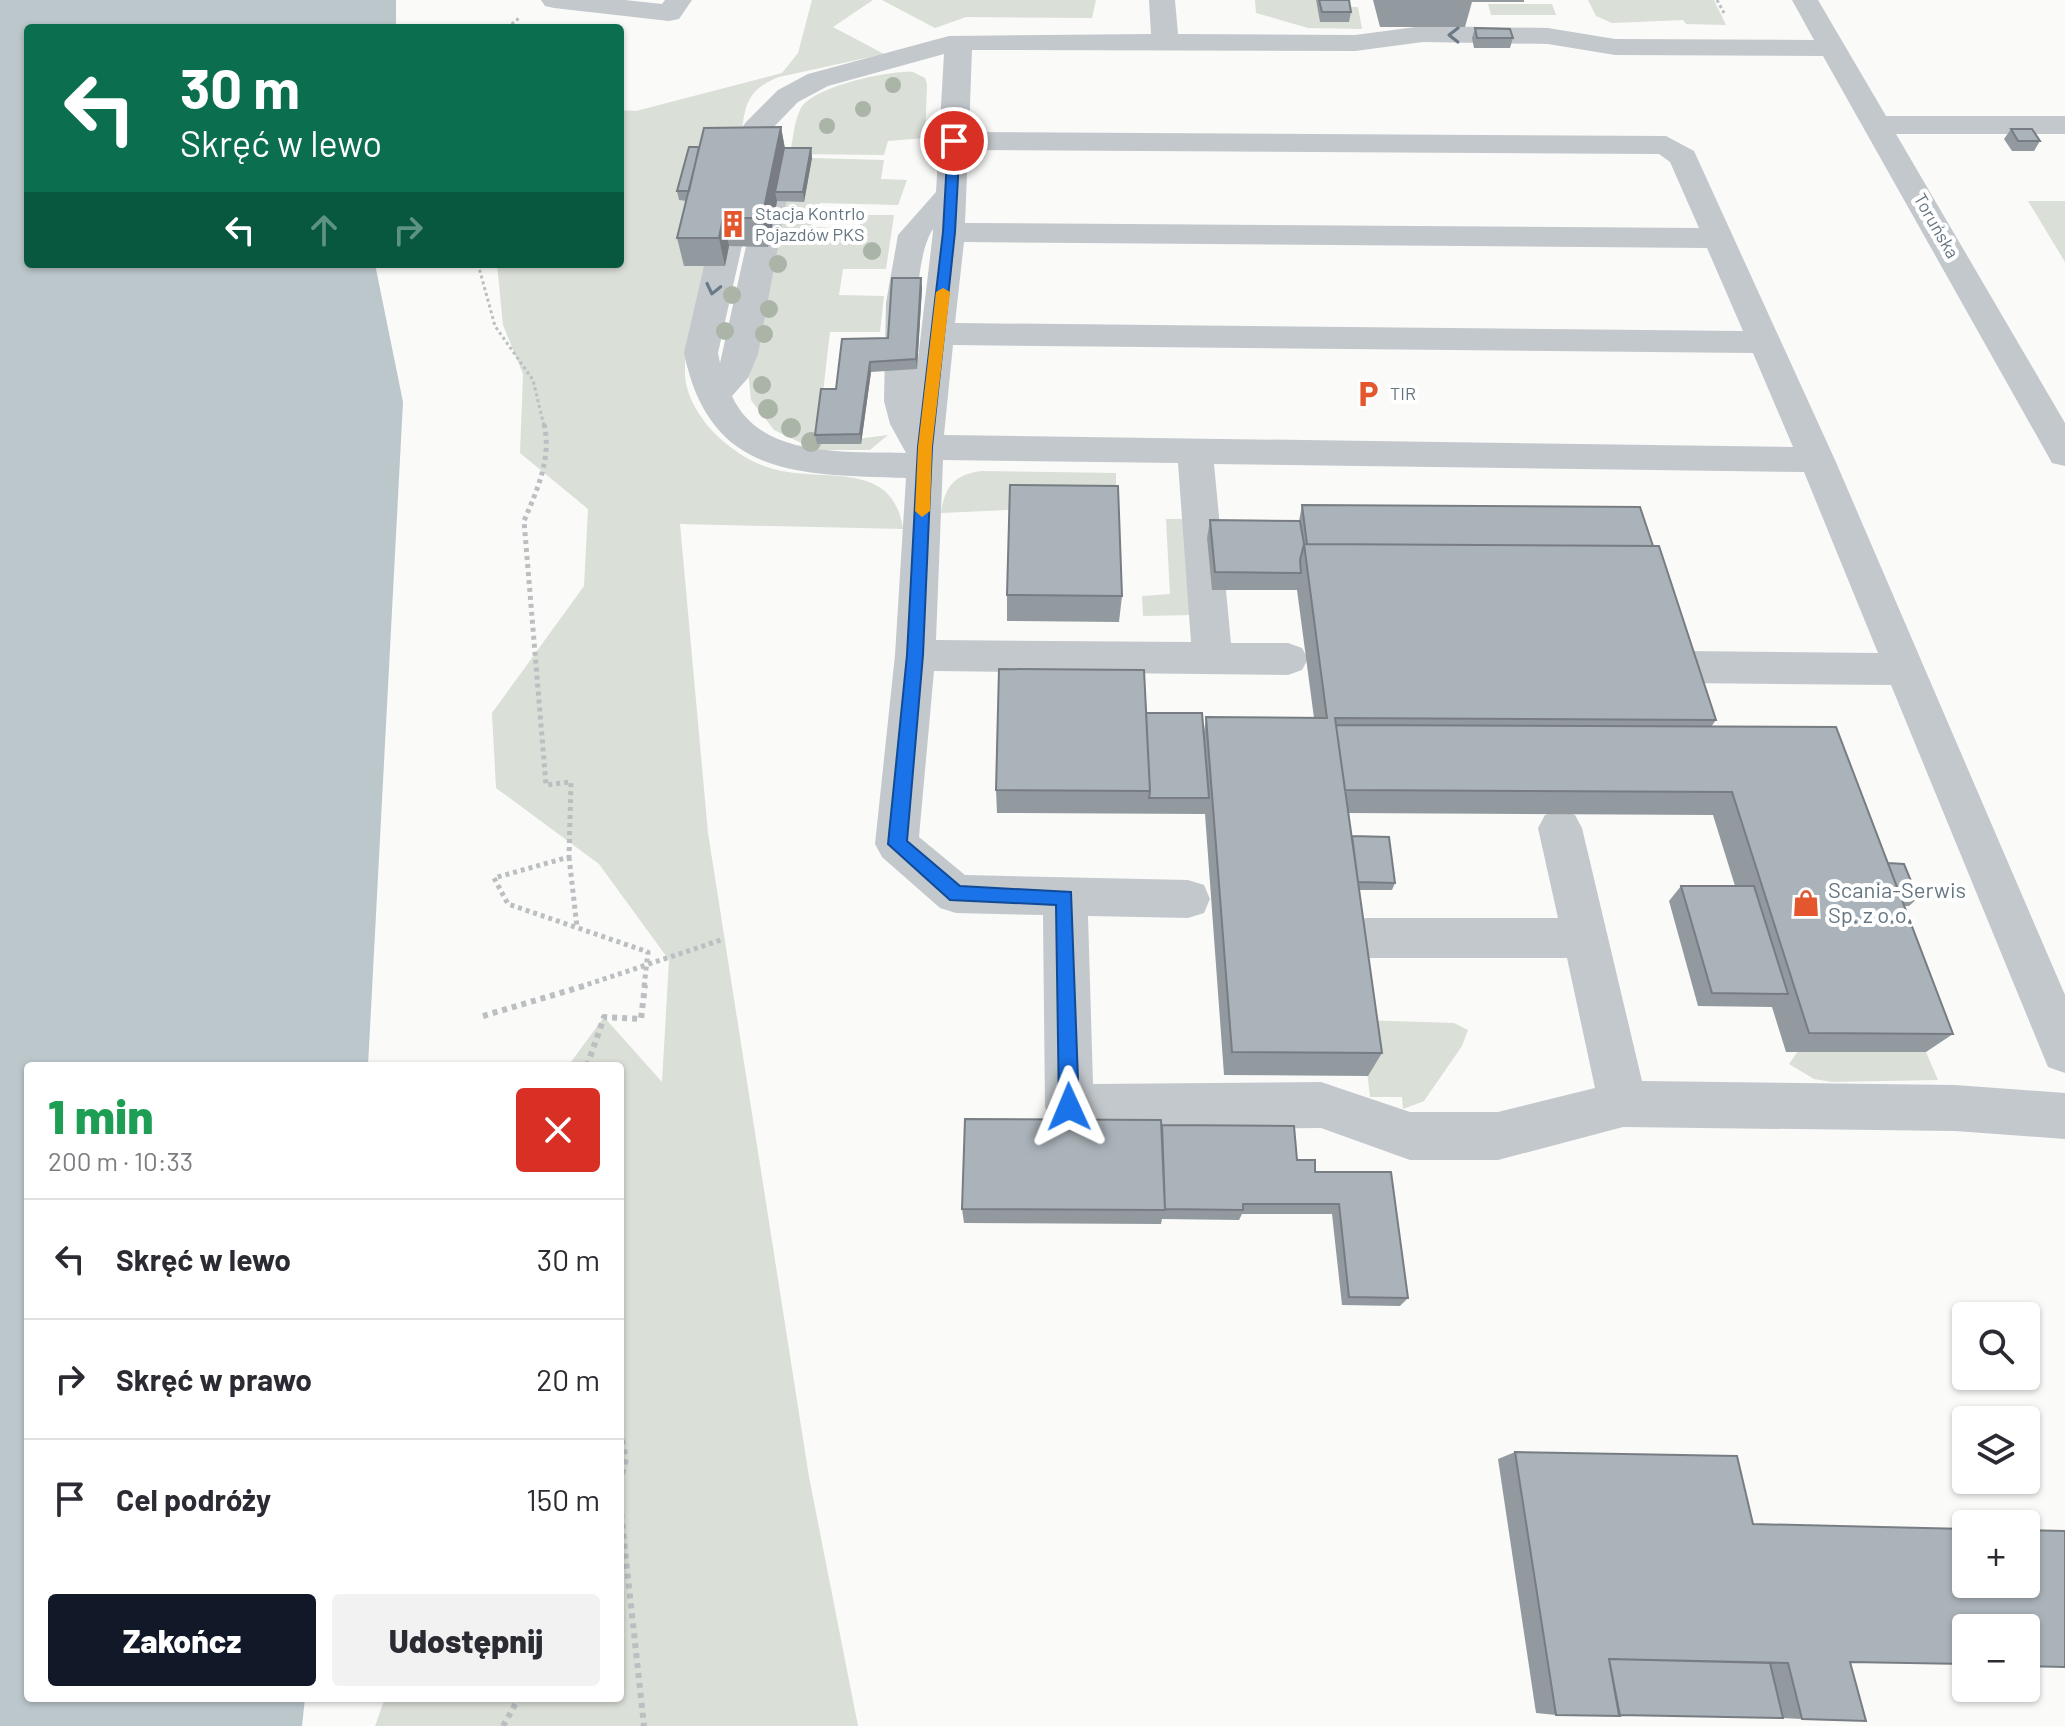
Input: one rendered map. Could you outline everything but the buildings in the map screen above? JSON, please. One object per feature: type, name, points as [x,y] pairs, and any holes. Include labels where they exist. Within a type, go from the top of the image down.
[{"type":"street","points":[[554,0],[669,13],[679,0]]},
{"type":"street","points":[[1162,0],[1165,43]]},
{"type":"street","name":"Toruńska","points":[[1805,0],[2065,454]]},
{"type":"street","points":[[959,42],[949,232],[925,457],[915,655],[897,844],[956,894],[1188,899]]},
{"type":"street","points":[[1817,460],[1195,451],[925,457],[845,465],[783,455],[738,432],[724,417],[715,393],[731,378],[741,354],[778,135],[788,96],[818,80],[959,42],[1355,43],[1427,55],[1556,56],[1615,47],[1832,48]]},
{"type":"street","points":[[1878,125],[2065,125]]},
{"type":"street","points":[[954,141],[1666,145],[1683,157],[1817,460],[2065,1051]]},
{"type":"street","points":[[925,457],[905,417],[900,395],[905,288],[912,241],[919,227],[951,194]]},
{"type":"street","points":[[949,232],[1719,238]]},
{"type":"street","points":[[939,334],[1764,342]]},
{"type":"street","points":[[1195,451],[1212,658]]},
{"type":"street","points":[[915,655],[1288,659]]},
{"type":"street","points":[[1682,667],[1905,669]]},
{"type":"street","points":[[1560,828],[1623,1104]]},
{"type":"street","points":[[1065,898],[1069,1107],[1321,1105],[1410,1136],[1498,1136],[1623,1104],[1955,1108],[2065,1116]]},
{"type":"street","points":[[1366,938],[1586,938]]},
{"type":"path","points":[[479,268],[495,326],[533,380],[548,442],[539,486],[524,521],[546,785],[571,782],[569,857],[577,927]]},
{"type":"path","points":[[569,857],[494,878],[508,904],[648,952],[641,1019],[604,1017],[591,1062]]},
{"type":"path","points":[[483,1016],[647,967],[724,939]]},
{"type":"path","points":[[624,1541],[644,1726]]},
{"type":"path","points":[[503,1726],[517,1702]]},
{"type":"shaded area","points":[[0,0],[396,0],[396,24],[24,24],[24,268],[376,268],[403,402],[368,1062],[24,1062],[24,1702],[305,1702],[302,1726],[0,1726]]},
{"type":"shaded area","points":[[812,0],[873,0],[833,27],[884,54],[779,77],[764,84],[748,102],[739,144],[730,161],[679,200],[700,201],[684,266],[707,266],[687,348],[687,389],[703,420],[737,452],[773,469],[854,478],[871,483],[886,492],[897,507],[903,529],[680,524],[708,833],[809,1477],[858,1726],[375,1726],[384,1702],[624,1702],[624,1062],[571,1062],[604,1017],[662,1082],[669,960],[599,864],[496,788],[492,713],[584,586],[588,509],[520,453],[523,374],[503,325],[497,268],[624,268],[624,110],[636,111],[782,73],[798,53]]},
{"type":"shaded area","points":[[882,0],[1096,0],[1092,18],[966,17],[935,28]]},
{"type":"shaded area","points":[[1255,0],[1316,0],[1320,21],[1346,7],[1358,7],[1362,29],[1308,28],[1256,13]]},
{"type":"shaded area","points":[[1588,0],[1714,0],[1726,25],[1686,24],[1683,20],[1612,23],[1596,16]]},
{"type":"shaded area","points":[[1488,4],[1552,4],[1556,15],[1491,15]]},
{"type":"shaded area","points":[[913,72],[925,78],[927,84],[925,138],[888,141],[884,155],[790,154],[800,110],[819,94],[852,82]]},
{"type":"shaded area","points":[[812,158],[884,160],[881,179],[907,180],[898,205],[820,203],[819,209],[792,208],[790,212],[814,213],[811,227],[859,229],[862,215],[894,215],[886,269],[843,269],[839,295],[884,296],[880,332],[830,332],[817,444],[888,435],[870,450],[816,450],[774,430],[751,400],[748,371],[777,201],[804,201]]},
{"type":"shaded area","points":[[2028,201],[2065,201],[2065,262]]},
{"type":"shaded area","points":[[981,471],[1116,473],[1116,505],[941,513],[952,484],[957,479]]},
{"type":"shaded area","points":[[1166,519],[1194,519],[1190,615],[1143,616],[1142,596],[1170,594]]},
{"type":"shaded area","points":[[1361,1020],[1454,1023],[1468,1030],[1462,1046],[1424,1101],[1403,1109],[1402,1097],[1370,1097]]},
{"type":"shaded area","points":[[1798,1051],[1926,1052],[1938,1080],[1832,1082],[1814,1079],[1789,1064]]},
{"type":"slow traffic","points":[[922,511],[925,447],[943,292]]},
{"type":"place","name":"Stacja Kontrlo Pojazdów PKS","points":[[733,224]]},
{"type":"place","name":"TIR","points":[[1368,394]]},
{"type":"place","name":"Scania-Serwis Sp. z o.o.","points":[[1806,903]]},
{"type":"route","points":[[954,141],[949,232],[925,447],[915,655],[897,844],[956,894],[1065,898],[1069,1107]]}]
